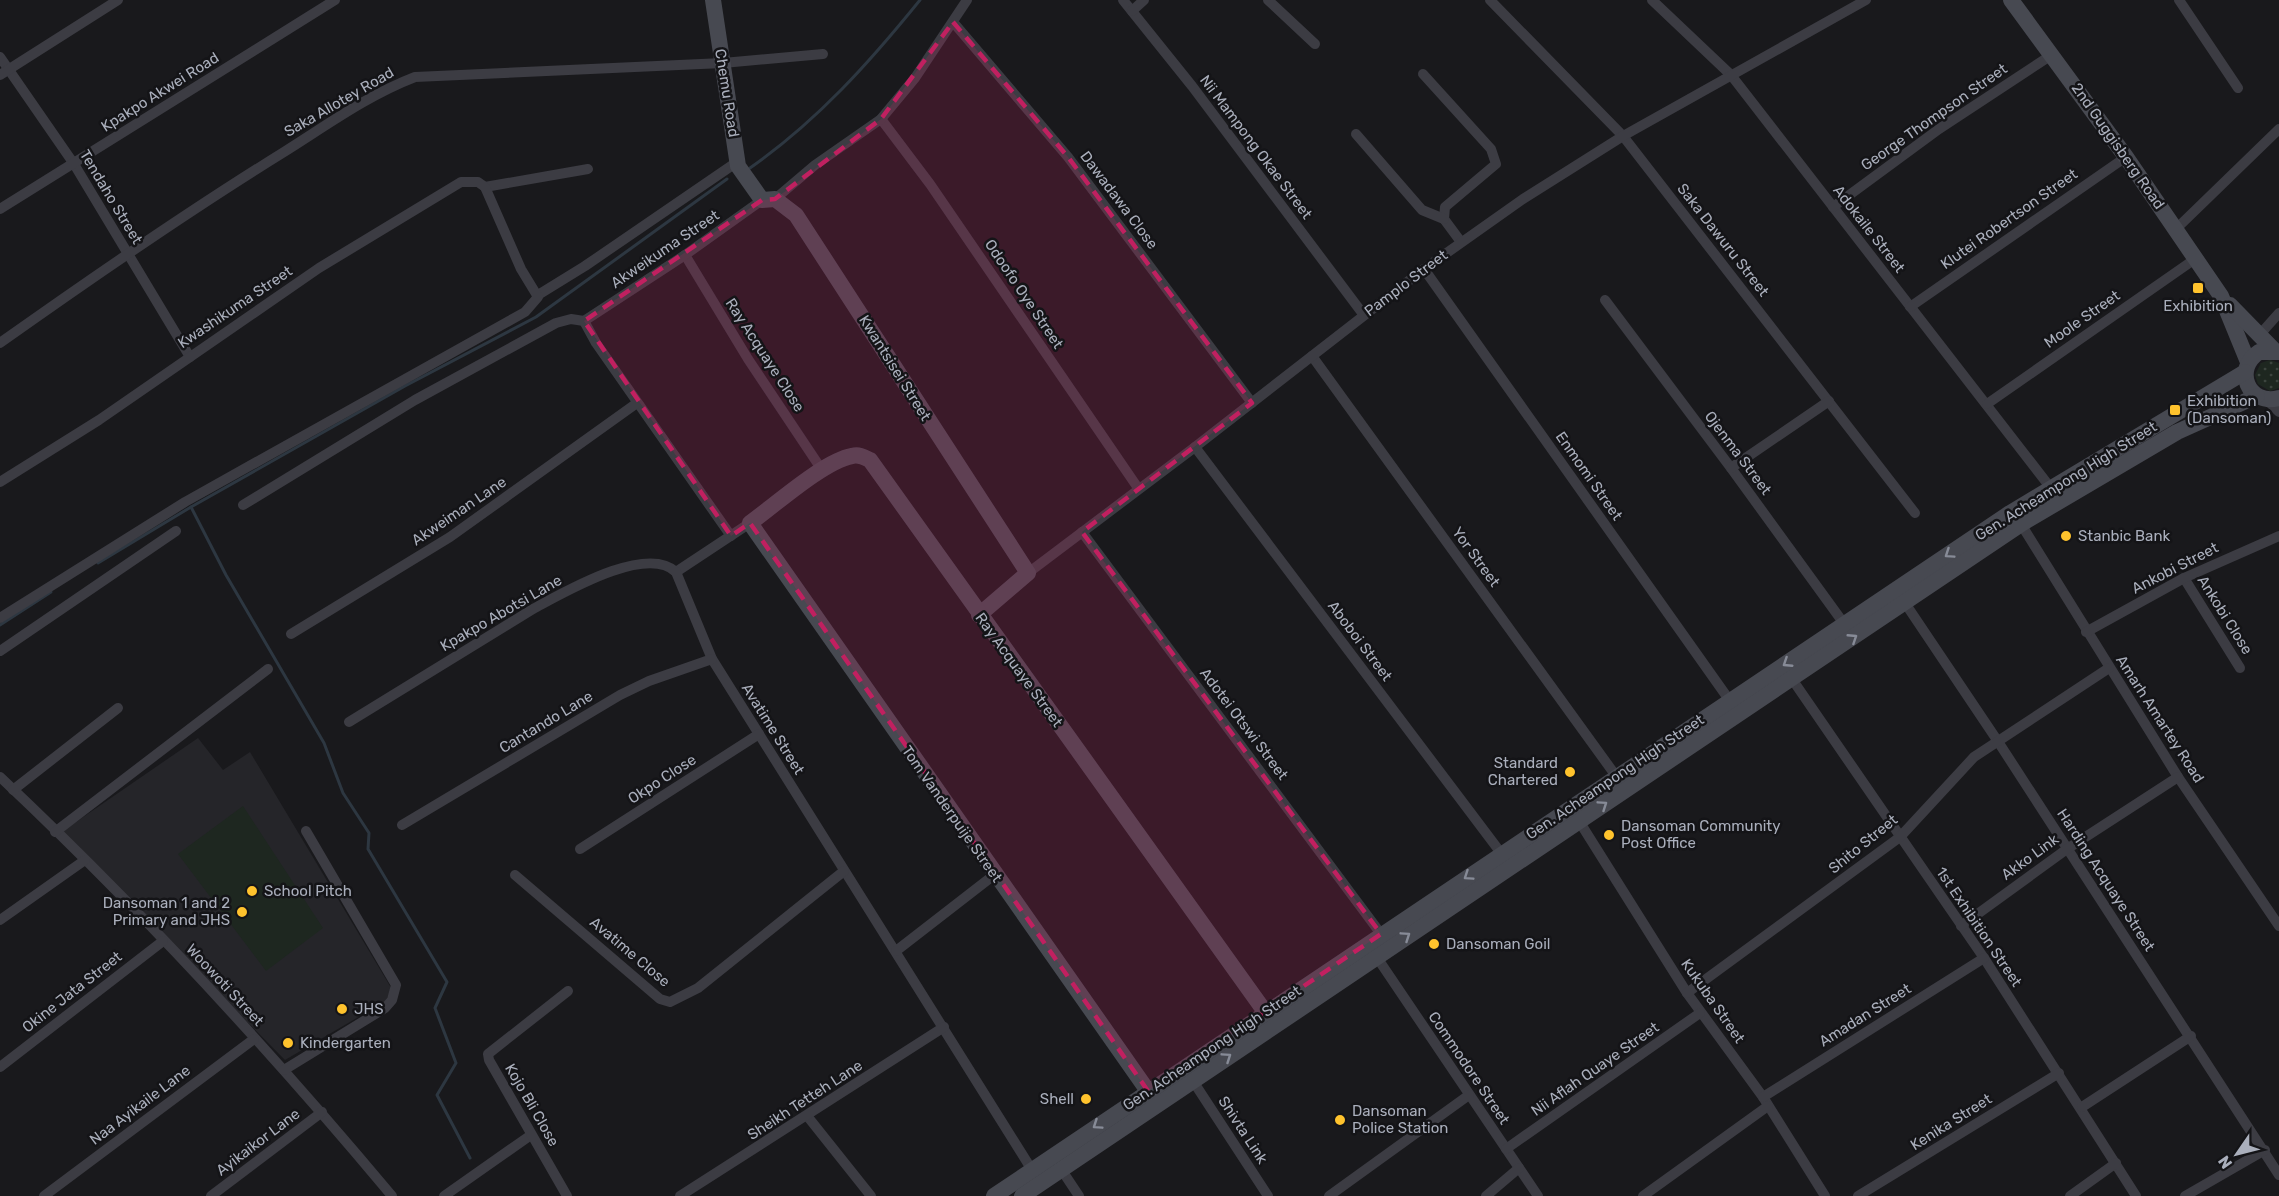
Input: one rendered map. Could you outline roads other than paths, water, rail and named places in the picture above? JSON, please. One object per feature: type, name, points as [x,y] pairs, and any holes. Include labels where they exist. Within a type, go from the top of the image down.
[{"type":"main road","name":"Chemu Road","points":[[713,0],[738,164],[749,183]]},
{"type":"main road","name":"2nd Guggisberg Road","points":[[2011,0],[2053,54],[2221,296],[2241,340],[2247,367],[2247,386],[2267,398]]},
{"type":"main road","name":"Kwantsisei Street","points":[[749,183],[769,200],[796,215],[1028,573]]},
{"type":"main road","name":"2nd Guggisberg Road","points":[[2221,296],[2278,349]]},
{"type":"main road","points":[[2244,318],[2263,332],[2278,349]]},
{"type":"main road","points":[[2224,386],[2235,369],[2241,340]]},
{"type":"main road","name":"Gen. Acheampong High Street","points":[[1022,1196],[1061,1169],[1266,1013],[1501,853],[2050,487],[2224,386],[2247,367],[2259,352],[2278,349]]},
{"type":"main road","name":"Gen. Acheampong High Street","points":[[994,1196],[1032,1170],[1152,1098],[1193,1080],[2021,524],[2177,432],[2267,398]]},
{"type":"main road","name":"Ray Acquaye Street","points":[[750,523],[822,470],[852,456],[860,455],[870,460],[1266,1013]]},
{"type":"main road","name":"Tom Vanderpuije Street","points":[[750,523],[994,876],[1152,1098]]},
{"type":"main road","name":"Pamplo Street","points":[[979,615],[1028,573]]},
{"type":"street","points":[[4,72],[118,0]]},
{"type":"street","name":"Kpakpo Akwei Road","points":[[0,209],[334,0]]},
{"type":"street","name":"Akweikuma Street","points":[[584,321],[769,200],[881,119],[915,78],[967,0]]},
{"type":"street","name":"Nii Mampong Okae Street","points":[[1123,0],[1192,86],[1364,314]]},
{"type":"street","points":[[1132,11],[1144,0]]},
{"type":"street","points":[[1268,0],[1315,44]]},
{"type":"street","name":"Saka Dawuru Street","points":[[1490,0],[1623,136],[1915,513]]},
{"type":"street","name":"Adokaile Street","points":[[1652,0],[1731,75],[2050,487]]},
{"type":"street","name":"Pamplo Street","points":[[1028,573],[1195,447],[1364,314],[1461,242],[1565,170],[1866,0]]},
{"type":"street","points":[[2179,0],[2238,88]]},
{"type":"street","name":"Dawadawa Close","points":[[953,22],[1068,157],[1252,403]]},
{"type":"street","name":"Saka Allotey Road","points":[[0,343],[127,252],[377,94],[415,77],[723,63],[823,54]]},
{"type":"street","name":"George Thompson Street","points":[[1833,207],[1940,129],[2053,54]]},
{"type":"street","name":"Tendaho Street","points":[[0,57],[4,72],[74,164],[190,357]]},
{"type":"street","points":[[1423,74],[1491,149],[1496,164],[1445,207],[1444,219]]},
{"type":"street","name":"Odoofo Oye Street","points":[[881,119],[937,194],[1138,488]]},
{"type":"street","points":[[2176,229],[2279,129]]},
{"type":"street","points":[[1356,134],[1422,210],[1444,219],[1461,242]]},
{"type":"street","name":"Klutei Robertson Street","points":[[1910,307],[2126,157]]},
{"type":"street","points":[[538,295],[738,164]]},
{"type":"street","name":"Kwashikuma Street","points":[[0,482],[99,420],[319,268],[461,182],[478,182],[487,191],[588,169]]},
{"type":"street","points":[[0,618],[185,502],[525,312],[537,301],[538,295],[521,269],[487,191]]},
{"type":"street","name":"Ray Acquaye Close","points":[[685,255],[748,359],[822,470]]},
{"type":"street","name":"Moole Street","points":[[1987,404],[2195,259]]},
{"type":"street","name":"Enmomi Street","points":[[1424,269],[1730,701]]},
{"type":"street","name":"Ojenma Street","points":[[1605,300],[1845,625]]},
{"type":"street","points":[[2263,332],[2279,313]]},
{"type":"street","points":[[243,505],[416,400],[556,323],[571,319],[584,321],[596,343],[731,536],[676,572]]},
{"type":"street","name":"Yor Street","points":[[1312,356],[1616,776]]},
{"type":"street","points":[[2267,398],[2279,412]]},
{"type":"street","points":[[1731,468],[1829,401]]},
{"type":"street","name":"Akweiman Lane","points":[[291,634],[450,537],[637,402]]},
{"type":"street","name":"Aboboi Street","points":[[1195,447],[1501,853]]},
{"type":"street","name":"Ray Acquaye Street","points":[[731,536],[750,523]]},
{"type":"street","name":"Amarh Amartey Road","points":[[2021,524],[2178,777],[2279,926]]},
{"type":"street","points":[[0,651],[176,531]]},
{"type":"street","name":"Adotei Otswi Street","points":[[1082,532],[1381,934]]},
{"type":"street","name":"Ankobi Street","points":[[2086,632],[2184,578],[2279,536]]},
{"type":"street","name":"Kpakpo Abotsi Lane","points":[[349,722],[533,609],[565,592],[615,571],[639,565],[663,564],[676,572]]},
{"type":"street","name":"Avatime Street","points":[[676,572],[712,659],[1032,1170]]},
{"type":"street","name":"Ankobi Close","points":[[2184,578],[2240,668]]},
{"type":"street","name":"Harding Acquaye Street","points":[[1905,603],[2191,1036],[2279,1175]]},
{"type":"street","name":"Cantando Lane","points":[[402,825],[620,695],[649,681],[712,659]]},
{"type":"street","name":"Shito Street","points":[[1687,993],[1900,837],[1974,757],[2109,668]]},
{"type":"street","points":[[55,832],[268,669]]},
{"type":"street","name":"1st Exhibition Street","points":[[1792,679],[1983,958],[2082,1107],[2136,1196]]},
{"type":"street","points":[[13,790],[118,708]]},
{"type":"street","name":"Okpo Close","points":[[580,849],[759,734]]},
{"type":"street","name":"Woowoti Street","points":[[0,777],[85,860],[284,1070],[393,1196]]},
{"type":"street","name":"Akko Link","points":[[1961,926],[2067,849],[2178,777]]},
{"type":"street","name":"Kukuba Street","points":[[1579,821],[1700,1013],[1766,1102],[1825,1196]]},
{"type":"street","points":[[284,1070],[385,1008],[392,1000],[396,985],[306,831]]},
{"type":"street","points":[[0,920],[85,860]]},
{"type":"street","name":"Avatime Close","points":[[515,875],[660,999],[670,1002],[698,988],[844,871]]},
{"type":"street","points":[[896,951],[994,876]]},
{"type":"street","name":"Okine Jata Street","points":[[0,1067],[163,941]]},
{"type":"street","name":"Commodore Street","points":[[1376,956],[1538,1196]]},
{"type":"street","name":"Amadan Street","points":[[1643,1196],[1766,1102],[1983,958]]},
{"type":"street","name":"Kojo Bli Close","points":[[567,1196],[531,1135],[488,1054],[568,991]]},
{"type":"street","name":"Nii Aflah Quaye Street","points":[[1506,1149],[1700,1013]]},
{"type":"street","name":"Sheikh Tetteh Lane","points":[[680,1196],[808,1117],[944,1028]]},
{"type":"street","points":[[2082,1107],[2191,1036]]},
{"type":"street","name":"Naa Ayikaile Lane","points":[[44,1196],[254,1039]]},
{"type":"street","name":"Kenika Street","points":[[1858,1196],[2059,1073]]},
{"type":"street","name":"Shivta Link","points":[[1193,1080],[1268,1196]]},
{"type":"street","points":[[1329,1196],[1469,1095]]},
{"type":"street","name":"Ayikaikor Lane","points":[[212,1196],[322,1112]]},
{"type":"street","points":[[808,1117],[871,1196]]},
{"type":"street","points":[[444,1196],[531,1135]]},
{"type":"street","points":[[2185,1196],[2265,1150]]},
{"type":"street","points":[[2070,1196],[2116,1163]]},
{"type":"street","points":[[1486,1196],[1519,1168]]},
{"type":"street","points":[[1061,1169],[1079,1196]]},
{"type":"waterway","points":[[750,168],[820,111],[881,46],[920,0]]},
{"type":"waterway","points":[[98,563],[191,507],[405,386],[536,317],[727,179]]},
{"type":"waterway","points":[[191,507],[226,575],[324,743],[343,793],[369,833],[368,849],[447,982],[435,1008],[456,1063],[437,1095],[470,1158]]},
{"type":"waterway","points":[[0,625],[51,592]]},
{"type":"place","name":"Exhibition","points":[[2198,288]]},
{"type":"place","name":"Exhibition (Dansoman)","points":[[2175,410]]},
{"type":"place","name":"Stanbic Bank","points":[[2066,536]]},
{"type":"place","name":"Standard Chartered","points":[[1570,772]]},
{"type":"place","name":"Dansoman Community Post Office","points":[[1609,835]]},
{"type":"place","name":"School Pitch","points":[[252,891]]},
{"type":"place","name":"Dansoman 1 and 2 Primary and JHS","points":[[242,912]]},
{"type":"place","name":"Dansoman Goil","points":[[1434,944]]},
{"type":"place","name":"JHS","points":[[342,1009]]},
{"type":"place","name":"Kindergarten","points":[[288,1043]]},
{"type":"place","name":"Shell","points":[[1086,1099]]},
{"type":"place","name":"Dansoman Police Station","points":[[1340,1120]]}]
